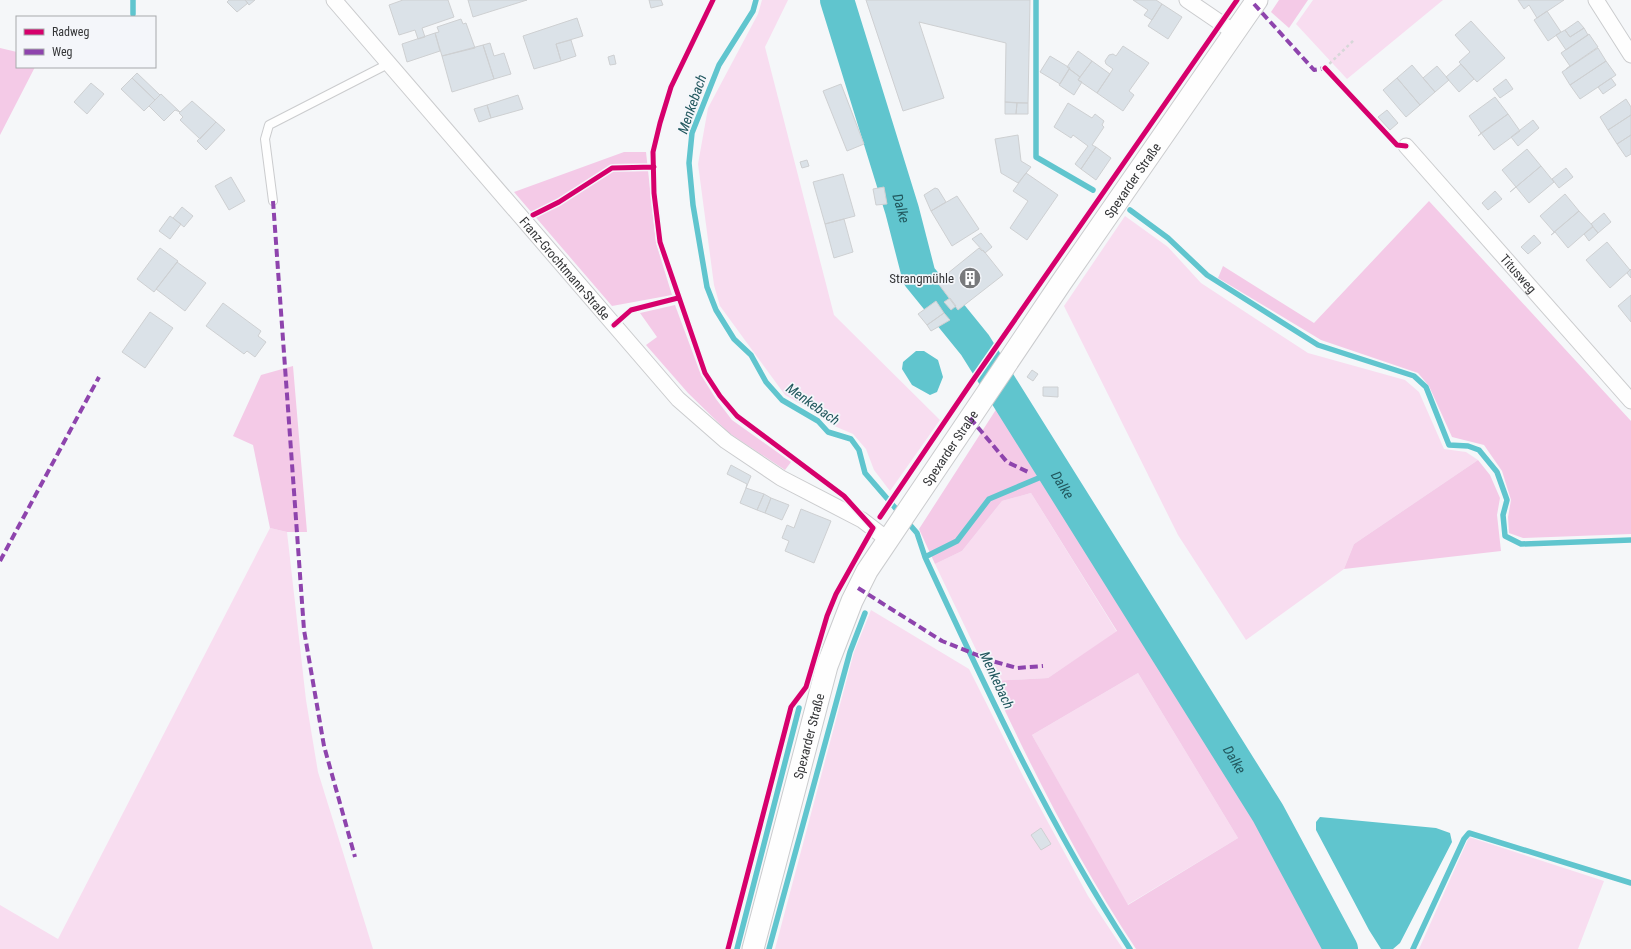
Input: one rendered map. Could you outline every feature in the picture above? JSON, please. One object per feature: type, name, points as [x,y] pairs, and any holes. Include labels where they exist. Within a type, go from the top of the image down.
[{"type":"main road","name":"Spexarder Straße","points":[[753,949],[827,666],[852,601],[867,571],[912,502],[1254,1]]},
{"type":"street","name":"Franz-Grochtmann-Straße","points":[[334,0],[390,63],[678,399],[726,441],[781,478],[890,535]]},
{"type":"street","points":[[1187,0],[1234,32]]},
{"type":"street","points":[[1596,0],[1631,56]]},
{"type":"street","name":"Titusweg","points":[[1406,146],[1631,401]]},
{"type":"lane","points":[[273,201],[265,138],[269,125],[390,63]]},
{"type":"path","points":[[1325,68],[1355,39]]},
{"type":"shaded area","points":[[762,0],[788,0],[765,47],[834,315],[940,420],[890,491],[874,470],[866,449],[853,434],[832,425],[820,415],[785,395],[720,306],[714,285],[698,164],[708,108],[758,14]]},
{"type":"shaded area","points":[[1279,0],[1308,0],[1289,28],[1271,12]]},
{"type":"shaded area","points":[[1313,0],[1443,0],[1347,79],[1296,24]]},
{"type":"shaded area","points":[[0,48],[16,52],[16,68],[34,68],[0,135]]},
{"type":"shaded area","points":[[624,152],[646,152],[656,243],[672,295],[612,306],[514,192]]},
{"type":"shaded area","points":[[1429,201],[1631,421],[1631,534],[1523,538],[1509,533],[1508,517],[1511,500],[1502,471],[1484,445],[1452,437],[1429,386],[1418,373],[1321,340],[1218,278],[1223,266],[1314,323]]},
{"type":"shaded area","points":[[1125,216],[1168,247],[1201,283],[1308,353],[1405,380],[1419,392],[1444,449],[1466,452],[1478,460],[1354,544],[1344,569],[1246,640],[1178,535],[1064,306]]},
{"type":"shaded area","points":[[675,305],[701,375],[716,399],[732,420],[791,462],[785,470],[729,433],[688,393],[646,345],[657,337],[640,313]]},
{"type":"shaded area","points":[[293,366],[307,532],[287,532],[270,528],[253,445],[233,436],[261,375]]},
{"type":"shaded area","points":[[997,408],[1262,823],[1332,949],[1136,949],[1115,917],[1077,852],[1024,750],[991,681],[1048,678],[1117,631],[1031,493],[1002,501],[962,551],[935,564],[919,529]],"holes":[[[1138,673],[1238,838],[1128,905],[1032,735]]]},
{"type":"shaded area","points":[[1478,460],[1490,475],[1500,498],[1497,515],[1501,551],[1344,569],[1354,544]]},
{"type":"shaded area","points":[[1031,493],[1117,632],[1048,678],[991,681],[935,564],[962,551],[1002,501]]},
{"type":"shaded area","points":[[270,528],[287,532],[306,700],[318,772],[373,949],[0,949],[0,905],[58,939]]},
{"type":"shaded area","points":[[871,610],[969,669],[1024,778],[1088,896],[1123,949],[775,949],[854,652]]},
{"type":"shaded area","points":[[1138,673],[1238,838],[1127,905],[1032,735]]},
{"type":"shaded area","points":[[1469,837],[1604,881],[1578,949],[1419,949]]},
{"type":"water","points":[[916,351],[924,351],[938,360],[943,377],[937,392],[930,395],[912,385],[902,369],[903,362]]},
{"type":"water","points":[[1320,817],[1436,828],[1450,833],[1452,842],[1400,943],[1393,949],[1381,949],[1369,930],[1316,830],[1316,822]]},
{"type":"building","points":[[229,0],[245,0],[248,3],[237,12],[227,2]]},
{"type":"building","points":[[245,0],[255,0],[249,5]]},
{"type":"building","points":[[403,0],[448,0],[454,17],[422,28],[425,37],[418,39],[415,30],[399,35],[389,5]]},
{"type":"building","points":[[468,0],[527,0],[473,17]]},
{"type":"building","points":[[649,0],[661,0],[663,5],[651,8]]},
{"type":"building","points":[[866,0],[1030,0],[1028,103],[1005,102],[1006,43],[919,22],[944,98],[903,111]]},
{"type":"building","points":[[1133,0],[1156,0],[1162,4],[1152,20],[1144,15],[1148,10]]},
{"type":"building","points":[[1518,0],[1564,0],[1537,18],[1529,5],[1524,9]]},
{"type":"building","points":[[1162,4],[1182,17],[1168,39],[1148,26]]},
{"type":"building","points":[[1547,11],[1561,32],[1548,41],[1534,20]]},
{"type":"building","points":[[577,18],[583,36],[556,44],[561,61],[534,69],[523,36]]},
{"type":"building","points":[[461,19],[463,24],[466,23],[475,48],[442,56],[435,33],[439,32],[437,27]]},
{"type":"building","points":[[1471,21],[1505,58],[1477,82],[1459,62],[1470,52],[1455,35]]},
{"type":"building","points":[[1578,21],[1584,28],[1570,37],[1565,30]]},
{"type":"building","points":[[1584,28],[1588,35],[1566,50],[1556,35],[1565,30],[1570,37]]},
{"type":"building","points":[[435,33],[440,51],[407,62],[402,44]]},
{"type":"building","points":[[1589,34],[1598,47],[1566,69],[1570,66],[1561,53]]},
{"type":"building","points":[[571,40],[576,56],[561,61],[556,44]]},
{"type":"building","points":[[490,43],[494,56],[504,53],[511,74],[494,79],[483,45]]},
{"type":"building","points":[[483,45],[494,79],[452,92],[442,56]]},
{"type":"building","points":[[1123,46],[1149,63],[1129,91],[1134,95],[1123,111],[1097,93],[1113,69],[1106,64],[1105,61],[1109,55],[1113,54],[1116,56]]},
{"type":"building","points":[[1598,48],[1606,61],[1570,85],[1562,72]]},
{"type":"building","points":[[1078,51],[1092,61],[1080,77],[1067,67]]},
{"type":"building","points":[[614,55],[616,64],[610,65],[608,57]]},
{"type":"building","points":[[1050,56],[1070,68],[1060,84],[1040,72]]},
{"type":"building","points":[[1092,61],[1110,74],[1097,93],[1078,80]]},
{"type":"building","points":[[1606,61],[1616,75],[1580,99],[1570,85]]},
{"type":"building","points":[[1461,64],[1474,79],[1459,92],[1446,77]]},
{"type":"building","points":[[1412,65],[1435,92],[1420,105],[1397,78]]},
{"type":"building","points":[[1437,66],[1449,80],[1435,92],[1423,78]]},
{"type":"building","points":[[1069,69],[1080,77],[1078,80],[1082,82],[1074,95],[1059,85]]},
{"type":"building","points":[[137,73],[160,95],[155,100],[132,78]]},
{"type":"building","points":[[132,78],[155,100],[144,111],[121,89]]},
{"type":"building","points":[[1397,78],[1420,105],[1406,117],[1383,90]]},
{"type":"building","points":[[1611,78],[1616,85],[1603,94],[1598,87]]},
{"type":"building","points":[[1506,79],[1513,89],[1500,98],[1493,89]]},
{"type":"building","points":[[91,83],[104,94],[87,114],[74,102]]},
{"type":"building","points":[[841,84],[864,144],[847,151],[823,91]]},
{"type":"building","points":[[161,94],[180,112],[175,110],[164,121],[149,106]]},
{"type":"building","points":[[518,95],[523,109],[491,118],[487,105]]},
{"type":"building","points":[[1495,97],[1508,114],[1481,133],[1469,116]]},
{"type":"building","points":[[1626,99],[1631,107],[1631,115],[1608,130],[1600,117]]},
{"type":"building","points":[[192,101],[216,122],[200,139],[180,120],[183,117],[179,113]]},
{"type":"building","points":[[1005,102],[1017,103],[1016,114],[1005,114]]},
{"type":"building","points":[[1017,103],[1028,103],[1028,114],[1016,114]]},
{"type":"building","points":[[1068,103],[1092,118],[1095,114],[1104,121],[1102,125],[1104,127],[1092,145],[1096,147],[1081,169],[1075,164],[1088,146],[1073,135],[1071,138],[1054,127]]},
{"type":"building","points":[[487,105],[491,118],[479,122],[474,109]]},
{"type":"building","points":[[1387,110],[1398,123],[1390,130],[1378,117]]},
{"type":"building","points":[[1508,114],[1520,131],[1494,150],[1481,134]]},
{"type":"building","points":[[1631,115],[1631,135],[1617,144],[1608,130]]},
{"type":"building","points":[[1533,120],[1539,128],[1518,146],[1511,137]]},
{"type":"building","points":[[216,122],[225,130],[206,150],[197,141]]},
{"type":"building","points":[[1018,135],[1021,161],[1031,167],[1018,183],[1001,173],[995,139]]},
{"type":"building","points":[[1631,135],[1631,154],[1626,157],[1617,144]]},
{"type":"building","points":[[1096,147],[1111,158],[1096,180],[1081,169]]},
{"type":"building","points":[[1527,149],[1541,166],[1516,187],[1502,170]]},
{"type":"building","points":[[807,160],[809,166],[802,168],[800,162]]},
{"type":"building","points":[[1541,166],[1554,182],[1529,203],[1516,187],[1510,192]]},
{"type":"building","points":[[1566,168],[1573,177],[1559,188],[1552,179]]},
{"type":"building","points":[[1026,173],[1058,195],[1027,240],[1010,228],[1028,201],[1013,191]]},
{"type":"building","points":[[843,174],[855,216],[825,224],[813,182]]},
{"type":"building","points":[[231,177],[245,201],[229,210],[215,186]]},
{"type":"building","points":[[884,187],[887,204],[876,205],[873,189]]},
{"type":"building","points":[[935,188],[938,189],[946,202],[931,211],[924,195]]},
{"type":"building","points":[[1495,191],[1502,199],[1488,210],[1482,203]]},
{"type":"building","points":[[1565,194],[1579,211],[1554,232],[1540,216]]},
{"type":"building","points":[[957,196],[979,229],[952,246],[931,211]]},
{"type":"building","points":[[182,207],[193,216],[184,227],[173,218]]},
{"type":"building","points":[[1579,211],[1593,226],[1568,248],[1555,232],[1551,235]]},
{"type":"building","points":[[1604,213],[1611,222],[1598,233],[1591,224]]},
{"type":"building","points":[[170,216],[181,224],[170,239],[159,231]]},
{"type":"building","points":[[844,219],[853,252],[834,258],[825,224]]},
{"type":"building","points":[[1593,227],[1598,233],[1589,241],[1584,234]]},
{"type":"building","points":[[981,233],[992,247],[985,253],[972,239]]},
{"type":"building","points":[[1534,235],[1541,243],[1528,254],[1521,247]]},
{"type":"building","points":[[1607,242],[1630,270],[1610,288],[1586,260]]},
{"type":"building","points":[[160,248],[178,261],[154,292],[137,279]]},
{"type":"building","name":"Strangmühle","points":[[979,248],[982,251],[983,250],[1003,275],[958,310],[937,282]]},
{"type":"building","points":[[177,262],[206,283],[185,311],[156,289]]},
{"type":"building","points":[[1631,269],[1631,278],[1627,273]]},
{"type":"building","points":[[1631,295],[1631,322],[1618,306]]},
{"type":"building","points":[[950,298],[956,306],[951,310],[944,302]]},
{"type":"building","points":[[936,301],[944,313],[927,325],[918,314]]},
{"type":"building","points":[[223,303],[261,331],[258,336],[266,342],[255,357],[247,351],[244,354],[206,326]]},
{"type":"building","points":[[150,312],[173,328],[145,368],[122,352]]},
{"type":"building","points":[[944,313],[950,320],[931,331],[927,325]]},
{"type":"building","points":[[1032,370],[1038,374],[1033,381],[1027,377]]},
{"type":"building","points":[[1043,387],[1058,387],[1058,397],[1043,396]]},
{"type":"building","points":[[731,465],[751,476],[746,488],[747,484],[727,474]]},
{"type":"building","points":[[746,488],[764,494],[757,510],[740,503]]},
{"type":"building","points":[[764,494],[771,498],[765,513],[757,510]]},
{"type":"building","points":[[771,498],[789,505],[782,520],[765,513]]},
{"type":"building","points":[[801,509],[831,521],[814,563],[785,551],[789,541],[782,538],[787,525],[794,528]]},
{"type":"building","points":[[1041,828],[1051,844],[1041,850],[1031,835]]},
{"type":"waterway","points":[[133,0],[133,14]]},
{"type":"waterway","name":"Menkebach","points":[[756,0],[753,11],[719,65],[692,133],[689,163],[693,205],[707,287],[716,310],[734,339],[751,355],[766,382],[782,400],[818,421],[828,432],[851,439],[859,450],[865,473],[917,533],[925,557],[1020,757],[1100,902],[1130,949]]},
{"type":"waterway","name":"Dalke","points":[[837,0],[902,210],[919,276],[975,345],[1268,813],[1341,949]]},
{"type":"waterway","points":[[1036,0],[1036,157],[1093,190]]},
{"type":"waterway","points":[[1130,210],[1168,238],[1207,275],[1318,345],[1414,376],[1426,387],[1449,445],[1468,446],[1479,450],[1497,472],[1507,500],[1503,515],[1505,536],[1521,544],[1631,540]]},
{"type":"waterway","points":[[925,557],[957,541],[989,499],[1053,472]]},
{"type":"waterway","points":[[769,949],[850,652],[865,613]]},
{"type":"waterway","points":[[737,949],[799,708]]},
{"type":"waterway","points":[[1413,949],[1464,839],[1469,833],[1631,883]]},
{"type":"marked path","points":[[1254,4],[1314,70],[1325,68],[1327,71]]},
{"type":"marked path","points":[[273,201],[304,630],[324,746],[355,857]]},
{"type":"marked path","points":[[0,561],[99,377]]},
{"type":"marked path","points":[[970,418],[1007,462],[1028,472]]},
{"type":"marked path","points":[[858,588],[942,641],[992,661],[1017,668],[1043,666]]},
{"type":"cycle path","points":[[713,0],[671,87],[653,152],[654,193],[660,242],[705,373],[720,396],[737,416],[844,496],[873,528],[836,594],[827,616],[806,687],[791,707],[728,949]]},
{"type":"cycle path","points":[[880,517],[971,383],[1237,0]]},
{"type":"cycle path","points":[[1325,68],[1397,145],[1406,146]]},
{"type":"cycle path","points":[[533,215],[559,202],[612,168],[654,167]]},
{"type":"cycle path","points":[[614,325],[631,310],[678,298]]},
{"type":"place","name":"Strangmühle","points":[[970,278]]}]
